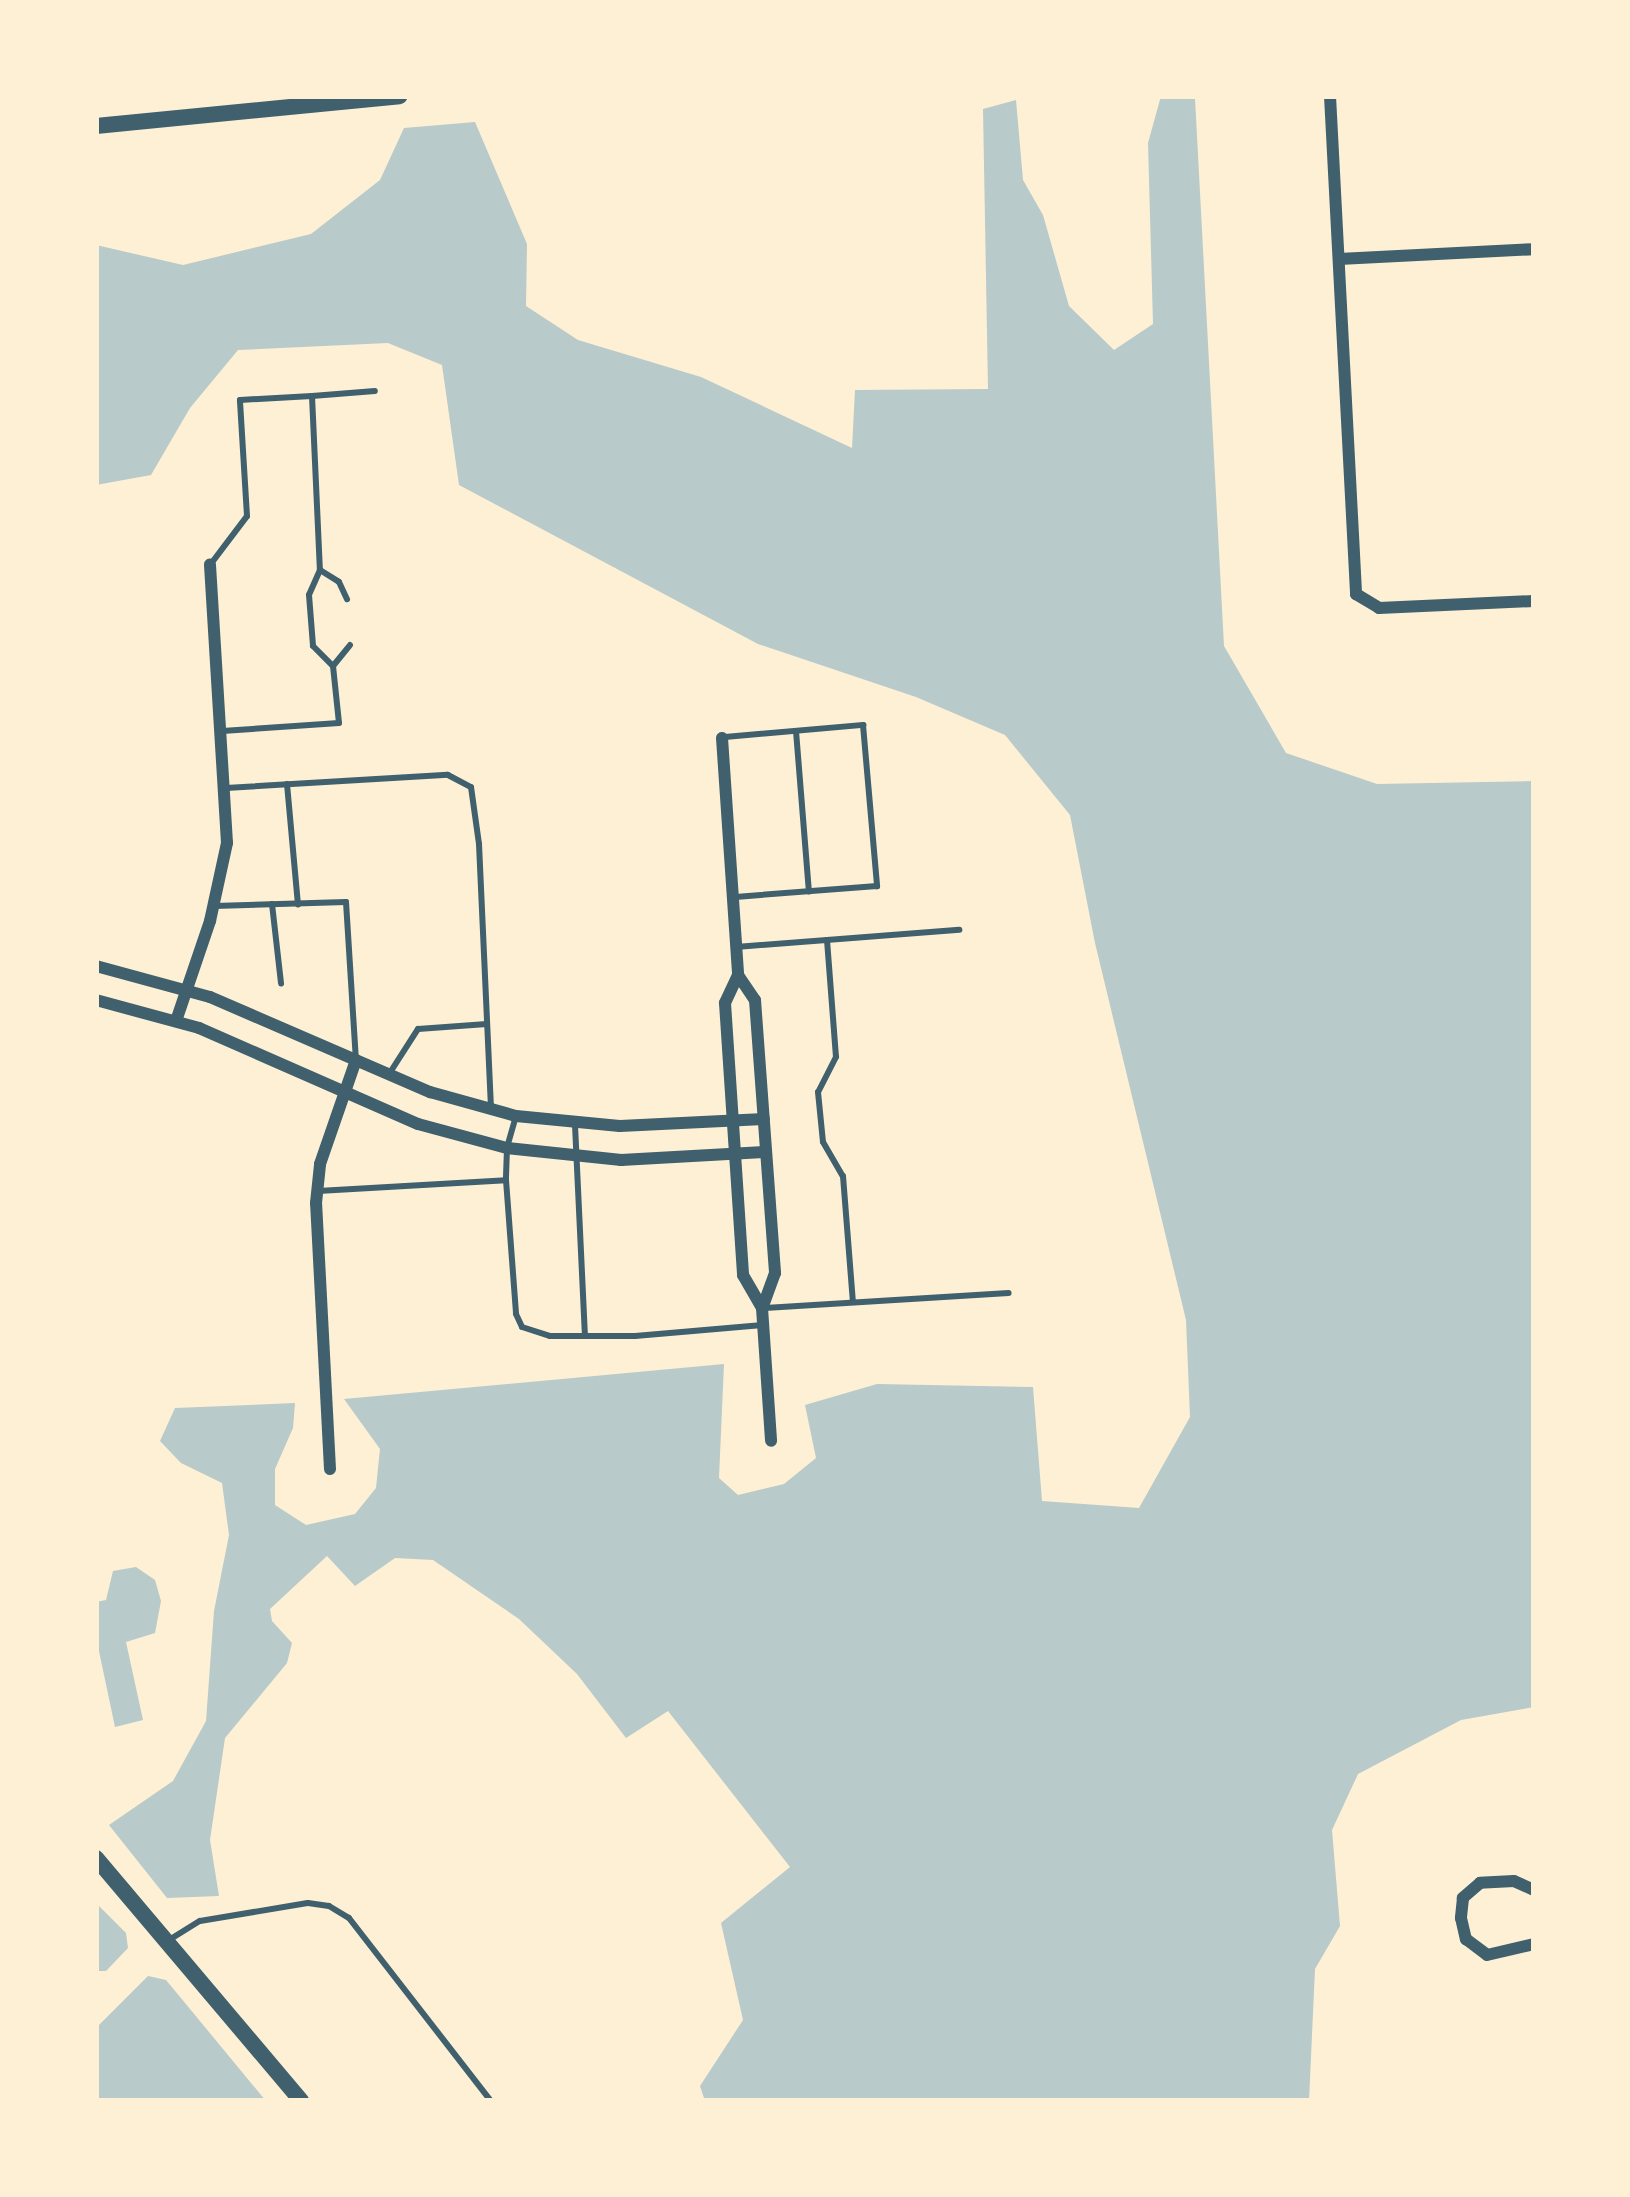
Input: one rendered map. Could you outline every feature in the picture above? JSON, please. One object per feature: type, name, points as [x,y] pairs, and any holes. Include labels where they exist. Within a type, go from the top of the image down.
[{"type":"street","points":[[96,126],[400,96]]},
{"type":"street","points":[[1330,96],[1356,594],[1379,608],[1534,601]]},
{"type":"street","points":[[1340,259],[1534,248]]},
{"type":"street","points":[[176,1021],[214,906],[227,843],[211,565]]},
{"type":"street","points":[[722,738],[738,975],[725,1003],[743,1275],[762,1308]]},
{"type":"street","points":[[96,966],[187,989],[389,1075],[516,1116],[574,1125],[764,1119]]},
{"type":"street","points":[[738,975],[755,1000],[775,1273],[762,1308],[771,1442]]},
{"type":"street","points":[[96,1000],[176,1021],[418,1124],[506,1148],[572,1159],[766,1153]]},
{"type":"street","points":[[331,1469],[314,1250],[317,1191],[356,1060]]},
{"type":"street","points":[[96,1858],[301,2101]]},
{"type":"street","points":[[1534,1890],[1514,1881],[1480,1883],[1463,1898],[1461,1918],[1466,1939],[1487,1954],[1534,1944]]},
{"type":"lane","points":[[211,565],[247,516],[240,400],[375,391]]},
{"type":"lane","points":[[223,730],[339,723],[333,666],[313,646],[309,595],[320,570],[312,396]]},
{"type":"lane","points":[[320,570],[339,582],[347,599]]},
{"type":"lane","points":[[333,666],[350,645]]},
{"type":"lane","points":[[722,738],[863,725],[877,886],[733,897]]},
{"type":"lane","points":[[796,731],[809,891]]},
{"type":"lane","points":[[226,788],[448,775],[471,787],[479,844],[491,1110]]},
{"type":"lane","points":[[287,784],[298,904]]},
{"type":"lane","points":[[214,906],[346,902],[356,1060]]},
{"type":"lane","points":[[272,904],[281,983]]},
{"type":"lane","points":[[736,947],[959,930]]},
{"type":"lane","points":[[827,940],[836,1058],[818,1092],[823,1142],[843,1176],[853,1302]]},
{"type":"lane","points":[[389,1075],[418,1029],[488,1024]]},
{"type":"lane","points":[[516,1116],[506,1148],[506,1180],[516,1314],[522,1327],[534,1334],[585,1336],[763,1325]]},
{"type":"lane","points":[[574,1125],[572,1159],[585,1336]]},
{"type":"lane","points":[[317,1191],[506,1180]]},
{"type":"lane","points":[[762,1308],[1009,1293]]},
{"type":"lane","points":[[166,1941],[200,1921],[308,1903],[329,1906],[350,1918],[490,2101]]},
{"type":"shaded area","points":[[1161,96],[1195,98],[1224,646],[1286,753],[1377,784],[1534,781],[1534,1707],[1461,1720],[1358,1774],[1332,1830],[1340,1926],[1315,1969],[1309,2101],[705,2101],[700,2086],[743,2020],[721,1923],[790,1867],[668,1711],[626,1738],[577,1674],[519,1619],[433,1560],[395,1558],[355,1586],[327,1556],[270,1609],[272,1621],[292,1643],[287,1663],[225,1738],[210,1840],[219,1896],[167,1898],[109,1825],[173,1781],[206,1721],[214,1611],[229,1535],[222,1483],[181,1463],[160,1441],[175,1408],[295,1403],[293,1428],[275,1469],[275,1505],[306,1525],[355,1514],[376,1488],[380,1449],[344,1399],[724,1364],[719,1478],[738,1495],[784,1484],[816,1458],[805,1405],[877,1384],[1033,1387],[1042,1501],[1139,1508],[1190,1417],[1186,1320],[1095,943],[1070,815],[1005,735],[916,697],[758,644],[459,485],[442,365],[388,343],[238,350],[190,408],[151,475],[96,485],[96,245],[183,265],[311,234],[380,180],[404,128],[475,122],[527,244],[526,306],[578,340],[701,377],[852,448],[855,390],[988,389],[983,109],[1016,100],[1023,180],[1043,215],[1069,306],[1114,350],[1153,324],[1148,143]]},
{"type":"shaded area","points":[[136,1567],[155,1580],[161,1601],[155,1633],[126,1642],[143,1720],[115,1727],[96,1637],[96,1602],[106,1600],[113,1571]]},
{"type":"shaded area","points":[[96,1903],[126,1933],[128,1948],[106,1971],[96,1971]]},
{"type":"shaded area","points":[[148,1976],[166,1980],[266,2101],[96,2101],[96,2028]]}]
